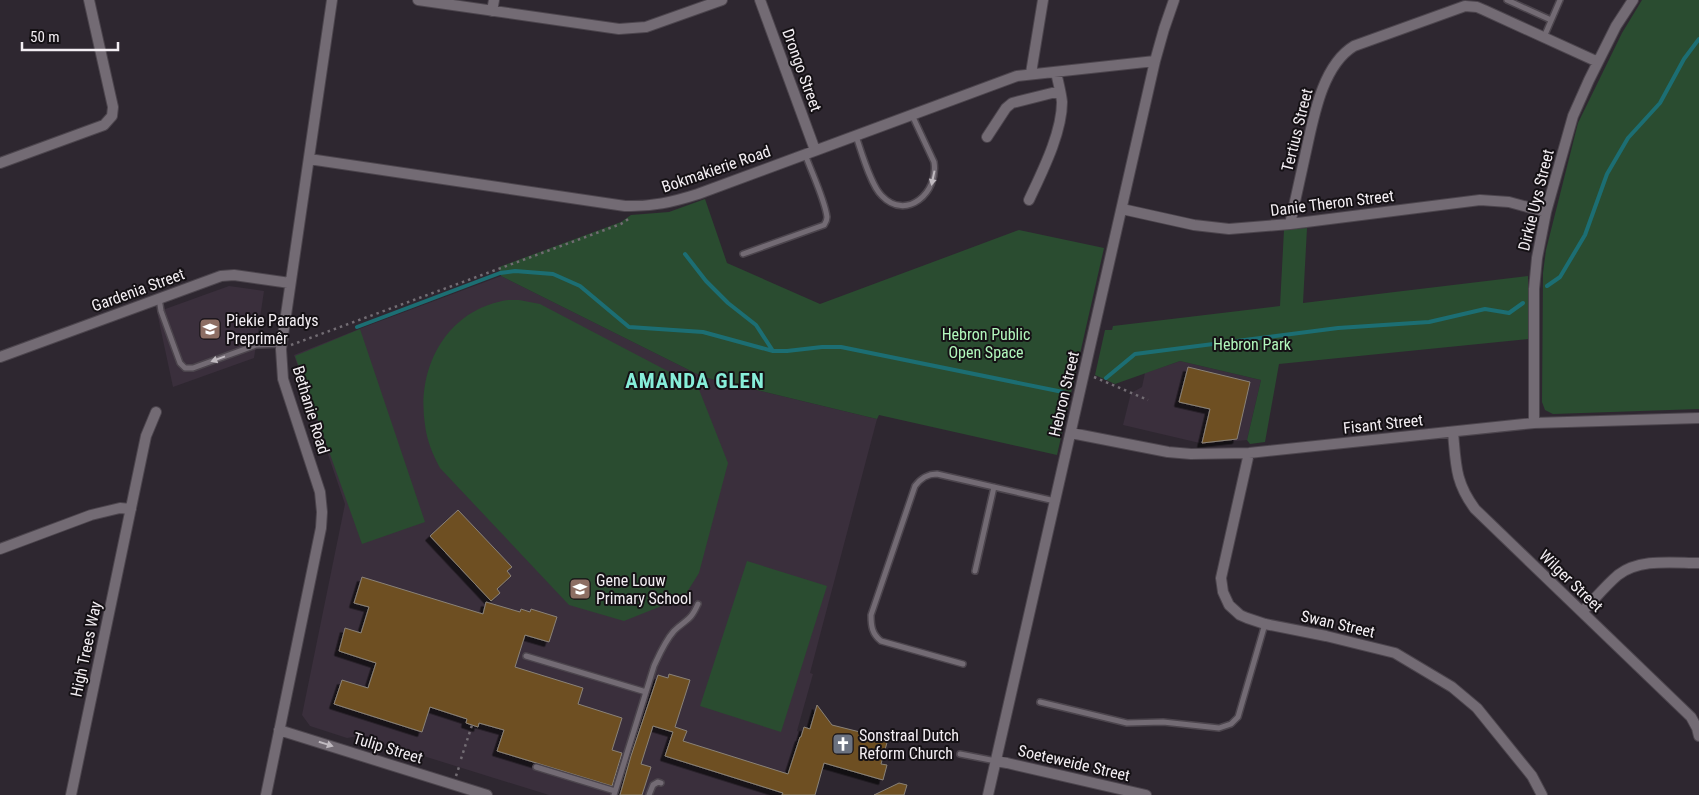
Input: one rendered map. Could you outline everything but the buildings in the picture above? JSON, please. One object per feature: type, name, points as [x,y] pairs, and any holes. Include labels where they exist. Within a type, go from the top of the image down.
[{"type":"street","points":[[0,163],[104,125],[112,116],[113,107],[89,0]]},
{"type":"street","name":"Bethanie Road","points":[[266,795],[321,528],[322,512],[318,487],[283,379],[281,347],[332,0]]},
{"type":"street","points":[[418,0],[493,5],[607,28],[632,29],[663,22],[722,0]]},
{"type":"street","name":"Drongo Street","points":[[760,0],[815,150]]},
{"type":"street","points":[[1031,73],[1043,0]]},
{"type":"street","name":"Hebron Street","points":[[988,795],[1156,61],[1174,0]]},
{"type":"street","name":"Dirkie Uys Street","points":[[1534,423],[1534,289],[1536,258],[1546,212],[1573,116],[1616,26],[1633,0]]},
{"type":"street","name":"Tertius Street","points":[[1290,224],[1315,115],[1324,86],[1334,68],[1350,48],[1465,6],[1477,7],[1598,62]]},
{"type":"street","name":"Bokmakierie Road","points":[[309,159],[635,206],[664,204],[678,201],[1017,76],[1156,61]]},
{"type":"street","points":[[1029,200],[1052,148],[1061,110],[1056,72]]},
{"type":"street","points":[[987,137],[1006,108],[1012,103],[1060,91]]},
{"type":"street","name":"Danie Theron Street","points":[[1122,209],[1215,228],[1251,228],[1290,224],[1480,200],[1509,202],[1546,212]]},
{"type":"street","name":"Gardenia Street","points":[[0,357],[225,275],[290,283]]},
{"type":"street","name":"High Trees Way","points":[[71,795],[146,436],[156,412]]},
{"type":"street","name":"Fisant Street","points":[[1071,433],[1168,452],[1190,454],[1249,453],[1534,423],[1699,418]]},
{"type":"street","name":"Wilger Street","points":[[1453,432],[1456,472],[1465,496],[1475,510],[1695,717],[1699,736]]},
{"type":"street","name":"Swan Street","points":[[1249,453],[1222,572],[1221,585],[1225,598],[1234,610],[1247,618],[1265,624],[1326,636],[1395,653],[1428,672],[1452,687],[1477,708],[1532,776],[1542,795]]},
{"type":"street","points":[[0,549],[91,515],[120,508],[131,509]]},
{"type":"street","points":[[1582,612],[1619,575],[1631,568],[1645,564],[1699,562]]},
{"type":"street","name":"Tulip Street","points":[[279,730],[487,795]]},
{"type":"street","name":"Soeteweide Street","points":[[996,762],[1146,795]]},
{"type":"lane","points":[[1507,0],[1551,20]]},
{"type":"lane","points":[[1544,37],[1560,0]]},
{"type":"lane","points":[[856,136],[876,188],[883,197],[898,205],[915,202],[925,195],[932,185],[935,168],[912,115]]},
{"type":"lane","points":[[743,254],[824,225],[827,217],[823,202],[805,154]]},
{"type":"lane","points":[[159,298],[161,311],[180,363],[185,368],[193,368],[256,345],[281,347]]},
{"type":"lane","points":[[963,664],[881,641],[872,631],[871,614],[915,486],[920,480],[930,474],[937,474],[1055,501]]},
{"type":"lane","points":[[975,572],[994,487]]},
{"type":"lane","points":[[536,767],[614,793],[654,666],[663,646],[675,630],[693,615],[698,604]]},
{"type":"lane","points":[[1040,702],[1127,723],[1163,722],[1219,728],[1227,726],[1238,717],[1265,624]]},
{"type":"lane","points":[[526,656],[646,692]]},
{"type":"lane","points":[[960,754],[996,762]]},
{"type":"lane","points":[[649,795],[653,785],[661,783]]},
{"type":"path","points":[[281,347],[621,224],[634,215],[635,206]]},
{"type":"path","points":[[1093,376],[1148,400]]},
{"type":"path","points":[[462,759],[472,725]]},
{"type":"shaded area","name":"Gene Louw Primary School","points":[[501,276],[703,377],[877,419],[810,673],[813,674],[797,731],[800,732],[780,795],[549,795],[359,736],[347,738],[310,726],[302,715],[345,504],[294,355]]},
{"type":"shaded area","name":"Piekie Paradys Preprimêr","points":[[229,286],[264,291],[254,358],[173,387],[157,312]]},
{"type":"shaded area","points":[[1180,361],[1261,380],[1247,440],[1204,444],[1123,425],[1131,393],[1142,387],[1145,373]]},
{"type":"green space","points":[[1642,0],[1699,0],[1699,409],[1553,414],[1545,410],[1542,402],[1543,273],[1546,250],[1578,123],[1622,33]]},
{"type":"green space","name":"Hebron Public Open Space","points":[[705,199],[727,263],[820,304],[1019,230],[1104,248],[1057,455],[879,415],[877,419],[703,377],[501,276],[499,267],[621,222],[631,215],[669,212]]},
{"type":"green space","name":"Hebron Park","points":[[1307,228],[1303,303],[1528,276],[1528,339],[1279,364],[1265,442],[1250,444],[1247,440],[1261,380],[1180,361],[1115,384],[1095,375],[1105,330],[1112,330],[1113,326],[1280,306],[1284,230]]},
{"type":"green space","points":[[508,300],[540,304],[698,387],[728,463],[699,573],[684,597],[624,621],[569,605],[440,468],[427,437],[423,403],[431,362],[440,344],[453,328],[468,315],[487,306]]},
{"type":"green space","points":[[360,329],[425,522],[362,544],[295,356]]},
{"type":"green space","points":[[747,561],[827,586],[781,732],[700,706]]},
{"type":"waterway","points":[[1547,286],[1560,277],[1585,235],[1607,174],[1628,138],[1660,103],[1684,59],[1699,39]]},
{"type":"waterway","points":[[685,254],[706,281],[728,303],[756,325],[773,351]]},
{"type":"waterway","points":[[357,327],[500,273],[515,271],[553,274],[580,286],[629,327],[703,332],[773,351],[841,347],[1063,392]]},
{"type":"waterway","points":[[1106,378],[1135,354],[1338,328],[1429,322],[1485,309],[1509,313],[1523,303]]},
{"type":"place","name":"Piekie Paradys Preprimêr","points":[[210,329]]},
{"type":"place","name":"Gene Louw Primary School","points":[[580,589]]},
{"type":"place","name":"Sonstraal Dutch Reform Church","points":[[843,744]]},
{"type":"district","name":"AMANDA GLEN","points":[[695,381]]}]
